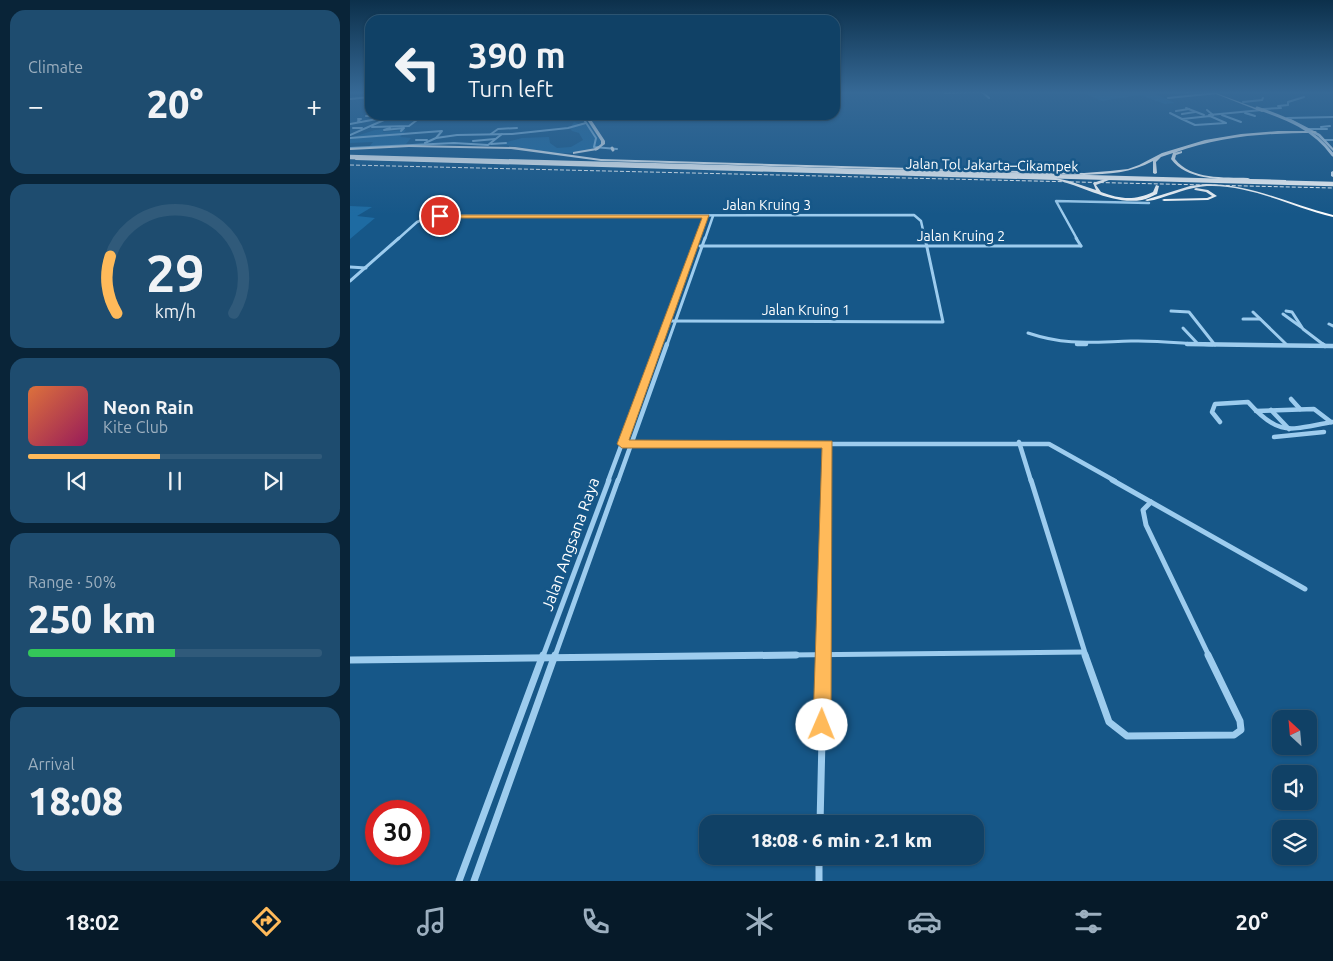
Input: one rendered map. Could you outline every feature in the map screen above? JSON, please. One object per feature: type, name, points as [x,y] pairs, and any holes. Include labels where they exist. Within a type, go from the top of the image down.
[{"type":"highway","points":[[350,149],[408,146],[511,148],[568,154],[597,148],[604,144],[598,133]]},
{"type":"highway","points":[[350,157],[413,162],[574,168],[597,164],[613,157],[614,149],[602,133]]},
{"type":"highway","points":[[511,148],[601,160],[1084,174],[1125,170],[1142,165],[1159,155],[1250,133]]},
{"type":"highway","points":[[1254,180],[1200,174],[1178,166],[1173,159],[1174,154],[1253,134],[1274,133]]},
{"type":"highway","points":[[1156,174],[1161,161],[1170,154],[1253,134]]},
{"type":"highway","points":[[413,162],[1047,178],[1067,181],[1104,195],[1125,198],[1150,196],[1155,193],[1156,174],[1154,162],[1174,151]]},
{"type":"highway","points":[[350,157],[1333,184]]},
{"type":"highway","name":"Jalan Tol Jakarta–Cikampek","points":[[350,157],[1254,180],[1333,184]]},
{"type":"highway","name":"Jalan Tol Jakarta–Cikampek","points":[[350,157],[1333,184]]},
{"type":"highway","points":[[1047,178],[1067,182],[1094,195],[1120,201],[1140,202],[1198,186],[1228,186],[1252,190],[1333,216]]},
{"type":"highway","points":[[1108,179],[1095,182],[1094,188],[1103,193],[1116,196],[1145,196],[1153,191],[1156,186]]},
{"type":"highway","points":[[1149,203],[1167,200],[1208,199],[1215,196],[1210,192],[1199,189],[1176,193]]},
{"type":"main road","points":[[1312,133],[1320,138],[1332,151]]},
{"type":"main road","points":[[1312,133],[1325,140],[1332,151]]},
{"type":"main road","points":[[1312,133],[1332,151]]},
{"type":"street","points":[[350,136],[413,133]]},
{"type":"street","points":[[436,139],[439,133]]},
{"type":"street","points":[[416,140],[525,133]]},
{"type":"street","points":[[593,133],[596,138],[594,147],[614,149]]},
{"type":"street","points":[[401,134],[400,136],[408,136]]},
{"type":"street","points":[[491,144],[502,134]]},
{"type":"street","points":[[473,141],[495,139]]},
{"type":"street","points":[[421,144],[430,140]]},
{"type":"street","points":[[1325,140],[1333,140]]},
{"type":"street","points":[[350,149],[421,144],[506,143]]},
{"type":"street","points":[[359,148],[363,144]]},
{"type":"street","name":"Jalan Kruing 2","points":[[696,246],[1081,246],[1056,201],[1149,203]]},
{"type":"street","name":"Jalan Angsana Raya","points":[[459,881],[696,246],[710,216]]},
{"type":"street","name":"Jalan Angsana Raya","points":[[474,881],[676,321],[702,246],[710,216]]},
{"type":"street","name":"Jalan Kruing 3","points":[[350,281],[417,222],[430,217],[914,216],[921,220],[943,322]]},
{"type":"street","points":[[350,267],[366,268]]},
{"type":"street","points":[[1171,311],[1189,312],[1215,345]]},
{"type":"street","points":[[1253,312],[1286,344]]},
{"type":"street","points":[[1285,313],[1292,312],[1302,328],[1325,346]]},
{"type":"street","points":[[1243,319],[1260,319]]},
{"type":"street","name":"Jalan Kruing 1","points":[[668,321],[943,322]]},
{"type":"street","points":[[1184,328],[1198,344]]},
{"type":"street","points":[[1028,333],[1063,343],[1124,341],[1215,345],[1286,344],[1333,346]]},
{"type":"street","points":[[1291,399],[1300,409]]},
{"type":"street","points":[[1220,422],[1212,412],[1216,403],[1248,402],[1274,428],[1288,429],[1332,422]]},
{"type":"street","points":[[1256,411],[1316,409],[1332,422]]},
{"type":"street","points":[[1271,410],[1293,434]]},
{"type":"street","points":[[1274,436],[1324,432]]},
{"type":"street","points":[[622,444],[1019,442],[1055,446],[1305,589]]},
{"type":"street","points":[[1019,442],[1084,652],[1105,714],[1116,729],[1127,736],[1234,735],[1241,730],[1240,721],[1146,525],[1143,510],[1151,502]]},
{"type":"street","points":[[820,815],[828,444]]},
{"type":"street","points":[[350,660],[1084,652]]},
{"type":"street","points":[[819,865],[819,881]]},
{"type":"shaded area","points":[[365,133],[403,133],[400,137],[411,138],[406,144],[368,148],[373,142],[350,143],[350,139]]},
{"type":"shaded area","points":[[579,133],[596,133],[602,141],[601,145],[577,153],[537,151],[500,144],[522,138],[549,137],[550,143],[557,148],[571,147],[583,140]]},
{"type":"shaded area","points":[[350,206],[372,207],[357,216],[375,218],[350,239]]},
{"type":"railway","points":[[350,165],[1333,188]]},
{"type":"route","points":[[440,216],[707,216],[622,444],[828,444],[822,725]]}]
